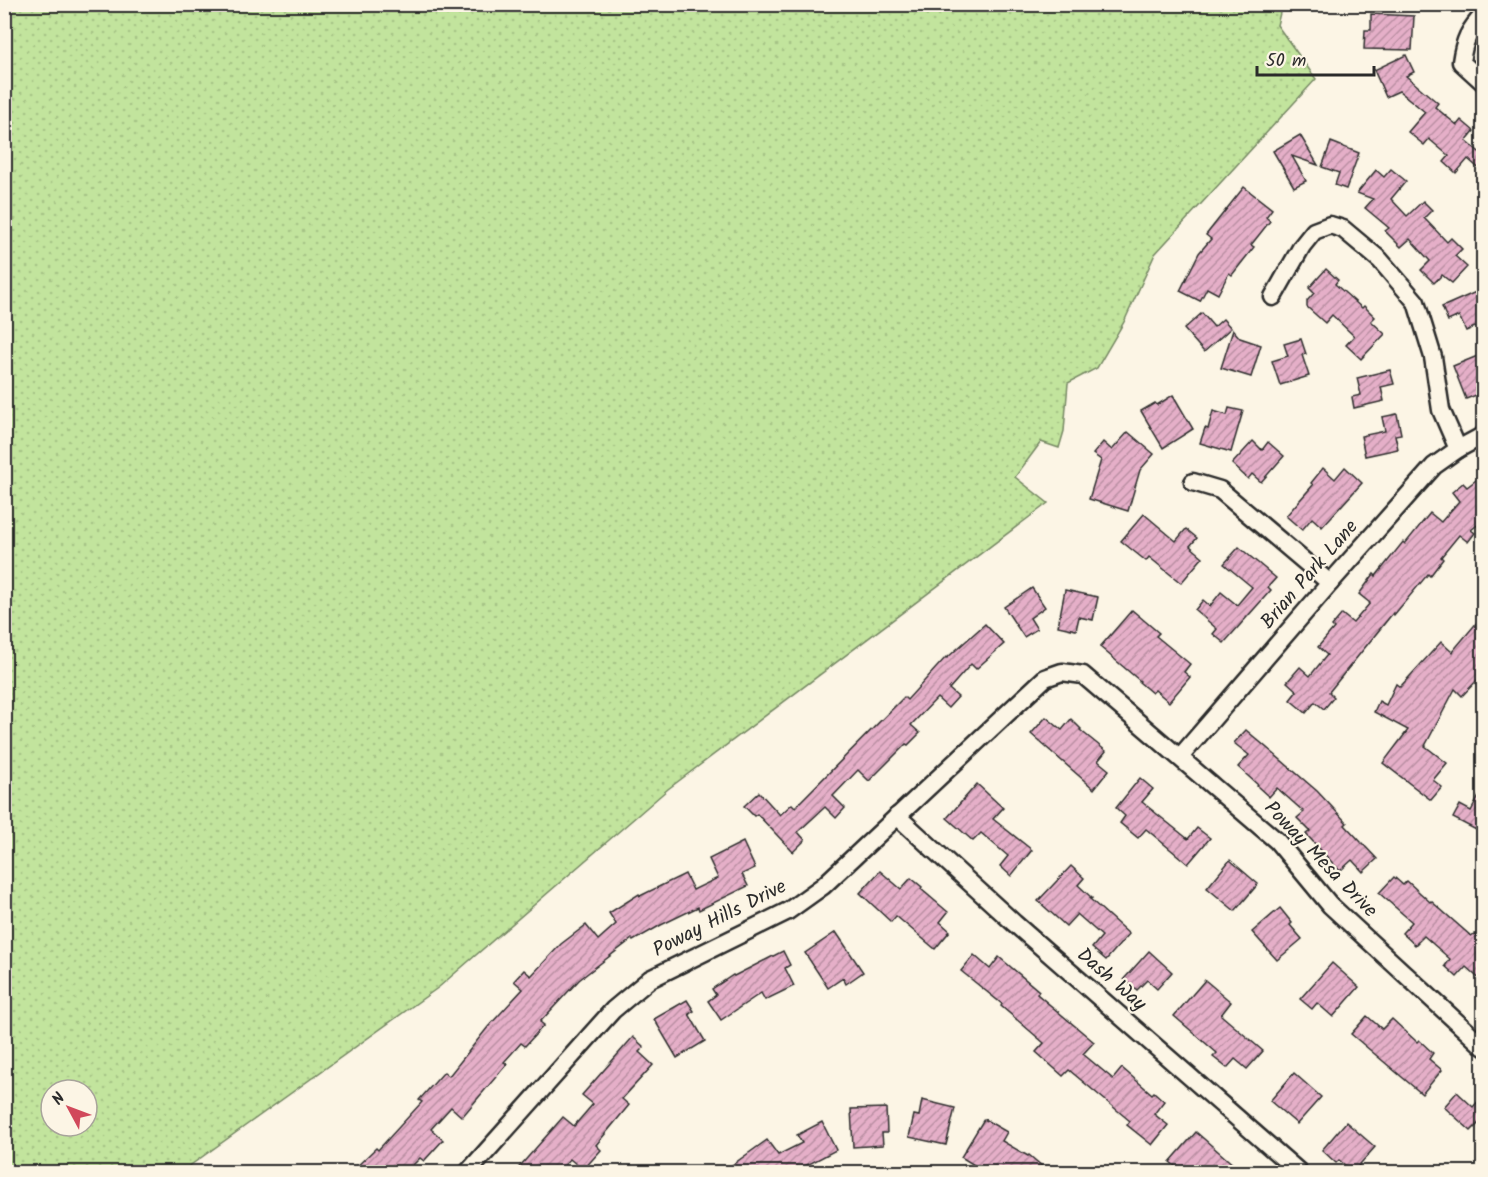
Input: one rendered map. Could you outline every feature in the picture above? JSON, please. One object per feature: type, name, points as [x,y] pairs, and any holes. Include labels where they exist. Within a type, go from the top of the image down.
[{"type":"street","points":[[1484,14],[1472,26],[1464,43],[1461,62],[1484,83]]},
{"type":"street","points":[[1273,297],[1302,246],[1314,231],[1330,225],[1342,229],[1380,260],[1416,302],[1434,357],[1441,410],[1458,449]]},
{"type":"street","name":"Brian Park Lane","points":[[1180,757],[1434,466],[1458,449],[1484,435]]},
{"type":"street","points":[[1193,482],[1220,490],[1330,583]]},
{"type":"street","name":"Poway Mesa Drive","points":[[1062,672],[1083,675],[1277,841],[1330,905],[1484,1047]]},
{"type":"street","name":"Poway Hills Drive","points":[[468,1173],[620,1004],[650,979],[788,911],[823,886],[1045,678],[1062,672]]},
{"type":"street","name":"Dash Way","points":[[897,816],[1014,923],[1299,1173]]},
{"type":"green space","points":[[5,4],[1282,5],[1277,25],[1316,79],[1155,254],[1124,322],[1097,368],[1068,383],[1064,431],[1059,448],[1041,442],[1015,477],[1048,503],[668,789],[439,987],[181,1172],[5,1172]]},
{"type":"building","points":[[1371,14],[1414,16],[1412,50],[1364,49],[1365,30],[1371,30]]},
{"type":"building","points":[[1406,55],[1414,72],[1406,76],[1438,103],[1435,107],[1457,125],[1461,120],[1474,131],[1466,141],[1484,156],[1484,173],[1468,159],[1456,173],[1444,162],[1449,156],[1429,139],[1424,145],[1408,132],[1425,112],[1399,91],[1386,97],[1374,70]]},
{"type":"building","points":[[1300,135],[1318,165],[1292,156],[1306,181],[1294,187],[1273,151]]},
{"type":"building","points":[[1331,142],[1359,153],[1346,189],[1335,185],[1339,173],[1322,167]]},
{"type":"building","points":[[1391,169],[1406,181],[1391,199],[1407,216],[1423,201],[1432,210],[1424,218],[1447,242],[1451,238],[1462,249],[1455,256],[1467,267],[1452,283],[1442,275],[1434,283],[1421,270],[1430,261],[1410,239],[1401,247],[1385,231],[1389,228],[1365,208],[1373,199],[1357,193],[1376,170],[1384,177]]},
{"type":"building","points":[[1244,187],[1272,209],[1266,217],[1270,221],[1251,245],[1254,247],[1232,275],[1229,273],[1218,294],[1207,288],[1200,301],[1180,291],[1199,253],[1211,239],[1206,235]]},
{"type":"building","points":[[1326,269],[1338,280],[1335,284],[1375,317],[1371,321],[1385,334],[1361,359],[1346,345],[1354,336],[1332,315],[1325,323],[1307,307],[1307,301],[1314,293],[1309,288]]},
{"type":"building","points":[[1476,292],[1484,310],[1484,323],[1466,331],[1459,316],[1448,321],[1442,307]]},
{"type":"building","points":[[1202,313],[1214,327],[1223,319],[1231,328],[1204,352],[1184,329]]},
{"type":"building","points":[[1233,330],[1240,338],[1261,345],[1251,377],[1221,368]]},
{"type":"building","points":[[1301,339],[1306,354],[1302,355],[1309,376],[1280,385],[1272,361],[1288,356],[1284,344]]},
{"type":"building","points":[[1480,355],[1484,363],[1484,392],[1466,399],[1453,366]]},
{"type":"building","points":[[1390,370],[1394,384],[1381,387],[1384,401],[1354,408],[1352,397],[1361,395],[1357,378]]},
{"type":"building","points":[[1173,395],[1193,429],[1163,448],[1141,411]]},
{"type":"building","points":[[1229,408],[1243,411],[1231,452],[1200,443],[1205,428],[1208,429],[1213,411],[1227,415]]},
{"type":"building","points":[[1397,414],[1401,434],[1395,435],[1398,449],[1365,456],[1361,436],[1385,431],[1382,417]]},
{"type":"building","points":[[1128,432],[1154,454],[1140,470],[1128,511],[1089,499],[1101,460],[1093,454],[1103,442],[1112,450]]},
{"type":"building","points":[[1253,441],[1262,450],[1268,442],[1284,456],[1261,482],[1252,474],[1248,479],[1232,464]]},
{"type":"building","points":[[1345,467],[1362,483],[1322,527],[1312,518],[1302,530],[1286,516],[1313,485],[1311,483],[1323,468],[1335,479]]},
{"type":"building","points":[[1484,474],[1484,520],[1471,530],[1475,533],[1468,542],[1459,535],[1441,557],[1443,559],[1430,576],[1428,574],[1394,615],[1393,613],[1329,692],[1334,697],[1324,709],[1315,702],[1306,713],[1290,700],[1297,691],[1287,682],[1300,667],[1310,676],[1327,655],[1318,647],[1334,628],[1332,626],[1342,614],[1353,623],[1370,603],[1359,594],[1374,574],[1376,576],[1430,513],[1441,522],[1459,501],[1452,492],[1463,483],[1467,487]]},
{"type":"building","points":[[1144,514],[1176,541],[1186,529],[1197,538],[1190,546],[1203,557],[1181,583],[1149,557],[1146,561],[1121,541]]},
{"type":"building","points":[[1239,547],[1276,578],[1268,587],[1271,590],[1224,643],[1213,634],[1217,629],[1195,610],[1203,600],[1210,606],[1221,592],[1237,605],[1252,587],[1224,564]]},
{"type":"building","points":[[1032,588],[1045,607],[1030,618],[1037,629],[1024,637],[1004,607]]},
{"type":"building","points":[[1065,590],[1098,597],[1093,620],[1079,617],[1076,630],[1058,626]]},
{"type":"building","points":[[1132,610],[1159,633],[1156,636],[1190,664],[1184,672],[1190,677],[1169,702],[1155,690],[1152,693],[1100,647]]},
{"type":"building","points":[[1484,614],[1484,673],[1462,696],[1455,689],[1425,746],[1447,763],[1433,780],[1442,787],[1431,800],[1383,763],[1408,730],[1374,712],[1379,701],[1386,705],[1396,684],[1400,687],[1441,642],[1452,652]]},
{"type":"building","points":[[985,624],[1004,644],[976,669],[971,664],[949,689],[958,697],[948,708],[937,698],[911,725],[920,733],[869,781],[858,770],[833,796],[845,808],[836,818],[825,807],[798,832],[805,840],[793,852],[757,814],[754,816],[744,806],[759,792],[780,815],[792,804],[795,807],[904,697],[907,700],[946,657]]},
{"type":"building","points":[[1046,717],[1062,730],[1071,719],[1080,730],[1106,751],[1098,761],[1109,770],[1094,789],[1031,734]]},
{"type":"building","points":[[1246,730],[1317,791],[1377,859],[1363,872],[1352,860],[1340,871],[1306,834],[1310,831],[1297,818],[1304,812],[1277,788],[1269,797],[1238,767],[1249,755],[1234,743]]},
{"type":"building","points":[[1140,778],[1153,789],[1142,802],[1188,839],[1197,828],[1210,838],[1188,864],[1146,829],[1138,838],[1120,823],[1125,816],[1116,808]]},
{"type":"building","points":[[977,784],[1003,808],[993,819],[1032,850],[1011,876],[1000,866],[1008,856],[981,833],[973,841],[947,818]]},
{"type":"building","points":[[1484,787],[1484,834],[1453,818],[1460,805],[1471,811]]},
{"type":"building","points":[[743,842],[755,868],[742,874],[748,886],[699,910],[698,907],[633,941],[632,939],[579,980],[540,1022],[544,1025],[525,1046],[521,1043],[504,1062],[507,1064],[462,1117],[451,1107],[431,1129],[443,1140],[424,1161],[420,1158],[405,1173],[350,1173],[376,1148],[378,1150],[422,1102],[419,1100],[444,1072],[449,1076],[488,1027],[523,989],[514,981],[524,970],[531,976],[561,944],[586,925],[598,940],[616,924],[609,913],[639,894],[640,896],[685,874],[693,890],[718,878],[709,859]]},
{"type":"building","points":[[1230,860],[1258,884],[1235,911],[1207,888]]},
{"type":"building","points":[[1071,866],[1084,878],[1078,885],[1129,934],[1106,960],[1092,948],[1102,936],[1077,914],[1066,926],[1038,901]]},
{"type":"building","points":[[880,871],[901,889],[911,878],[948,912],[940,922],[950,931],[935,949],[896,916],[891,922],[860,893]]},
{"type":"building","points":[[1394,877],[1403,885],[1407,881],[1471,936],[1474,934],[1484,942],[1484,983],[1466,967],[1457,977],[1445,966],[1450,959],[1424,936],[1415,945],[1402,933],[1412,922],[1379,893]]},
{"type":"building","points":[[1280,908],[1302,939],[1277,960],[1252,932]]},
{"type":"building","points":[[836,932],[863,972],[846,984],[843,978],[828,988],[805,953]]},
{"type":"building","points":[[783,951],[790,965],[785,968],[794,986],[765,1000],[761,993],[721,1020],[708,1001],[716,995],[712,989],[733,975]]},
{"type":"building","points":[[1149,951],[1172,972],[1157,989],[1147,980],[1137,990],[1124,979]]},
{"type":"building","points":[[974,955],[990,969],[999,957],[1039,991],[1037,994],[1094,1042],[1083,1054],[1113,1079],[1122,1068],[1152,1094],[1154,1092],[1164,1101],[1154,1114],[1168,1125],[1152,1145],[1127,1125],[1130,1121],[1069,1070],[1063,1076],[1036,1052],[1044,1043],[1001,1006],[1002,1004],[961,971]]},
{"type":"building","points":[[1332,963],[1359,987],[1333,1017],[1317,1003],[1312,1009],[1300,999]]},
{"type":"building","points":[[1205,980],[1231,1002],[1221,1015],[1263,1051],[1247,1069],[1235,1059],[1227,1068],[1213,1057],[1217,1053],[1174,1016]]},
{"type":"building","points":[[687,1000],[694,1011],[689,1014],[705,1041],[677,1058],[654,1019]]},
{"type":"building","points":[[1367,1016],[1382,1029],[1392,1019],[1433,1053],[1429,1059],[1442,1070],[1422,1094],[1351,1034]]},
{"type":"building","points":[[633,1037],[644,1047],[639,1052],[653,1065],[622,1099],[629,1105],[596,1145],[601,1150],[583,1170],[570,1159],[558,1173],[514,1173],[563,1117],[574,1126],[593,1104],[582,1095]]},
{"type":"building","points":[[1294,1073],[1321,1097],[1297,1124],[1270,1101]]},
{"type":"building","points":[[1457,1092],[1473,1107],[1484,1095],[1484,1118],[1471,1131],[1444,1107]]},
{"type":"building","points":[[922,1100],[955,1108],[946,1145],[909,1137],[914,1115],[919,1116]]},
{"type":"building","points":[[886,1108],[887,1133],[882,1133],[883,1145],[853,1147],[851,1109]]},
{"type":"building","points":[[984,1119],[1007,1132],[1002,1141],[1029,1155],[1050,1173],[987,1173],[961,1157]]},
{"type":"building","points":[[822,1122],[836,1150],[792,1173],[721,1173],[767,1140],[778,1155],[802,1143],[797,1135]]},
{"type":"building","points":[[1346,1122],[1375,1147],[1353,1172],[1339,1160],[1336,1163],[1322,1150]]},
{"type":"building","points":[[1196,1132],[1243,1173],[1183,1173],[1170,1162]]}]
